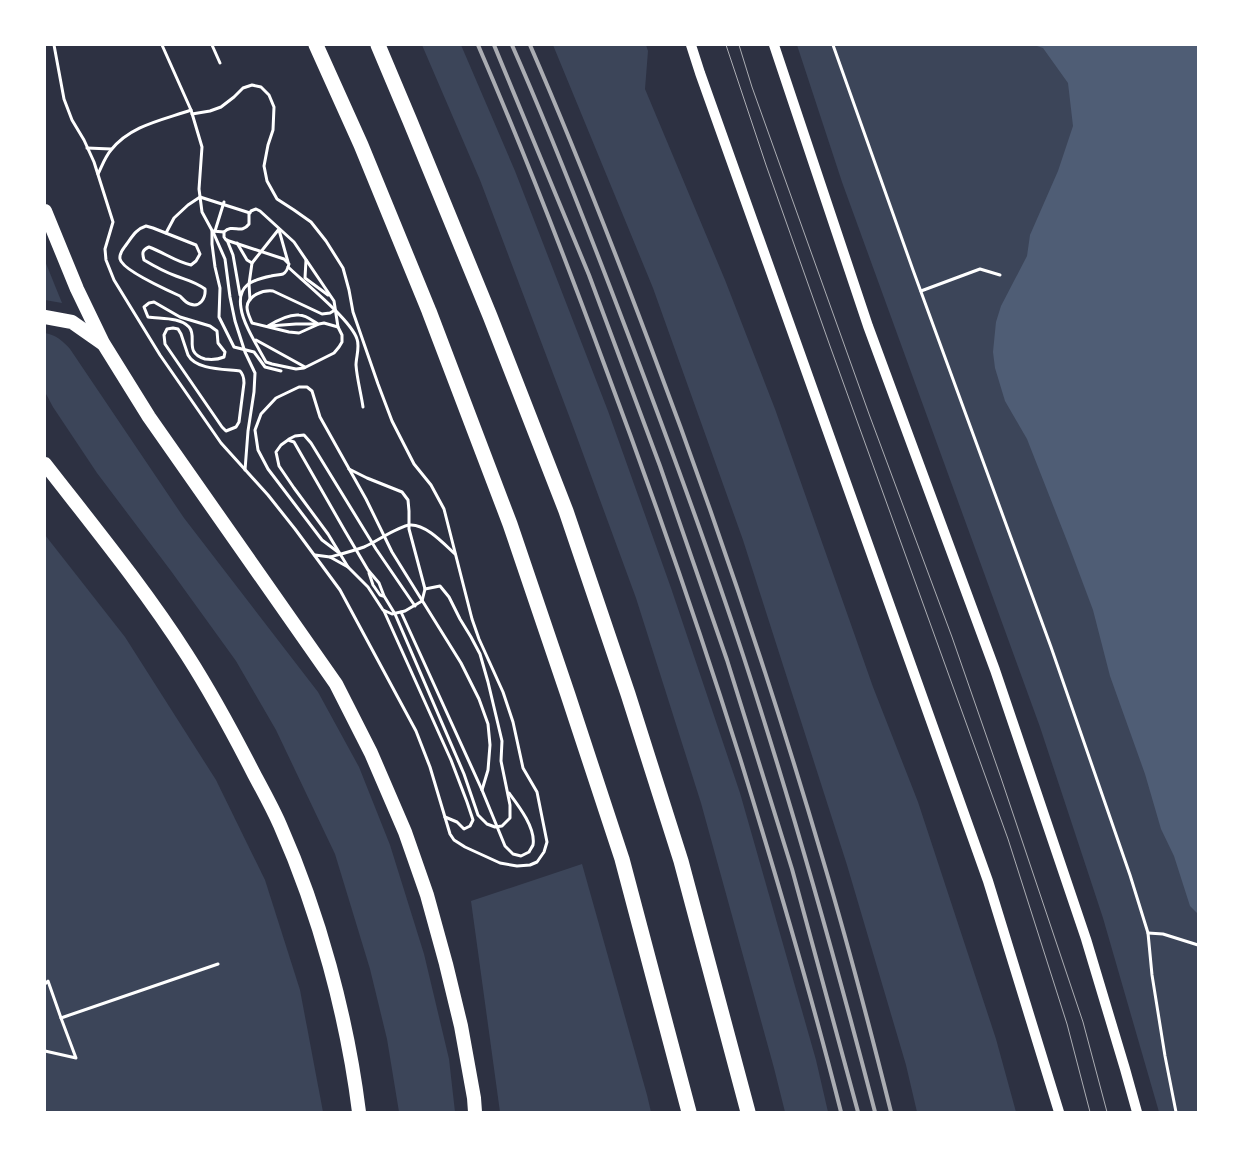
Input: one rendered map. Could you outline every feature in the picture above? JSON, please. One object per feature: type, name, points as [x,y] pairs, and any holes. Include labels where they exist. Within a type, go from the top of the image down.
[{"type":"highway","points":[[316,45],[361,145],[429,311],[510,524],[622,859],[689,1112]]},
{"type":"highway","points":[[378,45],[490,316],[566,511],[682,861],[748,1112]]},
{"type":"highway","points":[[45,212],[77,289],[103,343],[149,418],[336,684],[371,753],[405,832],[427,895],[461,1026],[475,1112]]},
{"type":"highway","points":[[45,317],[72,322],[103,343]]},
{"type":"highway","points":[[45,464],[139,585],[187,655],[228,723],[279,824],[301,877],[339,1001],[355,1080],[359,1112]]},
{"type":"main road","points":[[691,45],[988,881],[1059,1112]]},
{"type":"main road","points":[[774,45],[868,326],[995,670],[1074,902],[1137,1112]]},
{"type":"path","points":[[54,45],[64,100],[98,174],[112,222],[105,249],[106,260],[114,280],[171,371],[221,443],[268,495],[340,590],[416,730],[430,767],[444,817],[454,840],[500,863],[517,866],[530,865],[537,862],[544,852],[547,842],[537,792],[523,768],[513,722],[503,692],[472,619],[444,509],[431,485],[414,464],[392,421],[353,312],[343,268],[311,222],[277,199],[267,181],[264,166],[273,130],[274,107],[269,95],[262,87],[252,84],[243,88],[221,107],[210,111],[192,112],[153,122],[137,129],[112,149],[98,174]]},
{"type":"path","points":[[162,45],[192,112],[202,147],[199,189],[202,212],[214,231],[224,259],[235,321],[255,374],[244,470]]},
{"type":"path","points":[[212,45],[220,63]]},
{"type":"path","points":[[833,45],[1054,656],[1130,875],[1148,933],[1152,975],[1176,1112]]},
{"type":"path","points":[[87,148],[112,149]]},
{"type":"path","points":[[166,233],[174,218],[200,197],[224,203],[250,213]]},
{"type":"path","points":[[224,203],[214,231],[212,244],[220,288],[219,317],[234,347],[254,352],[265,367],[281,371]]},
{"type":"path","points":[[214,231],[224,232],[228,229],[241,230],[246,228],[249,224],[249,214],[256,209],[294,242],[334,301],[338,327],[342,335],[342,342],[334,353],[305,367],[296,369],[266,362],[244,319],[233,255],[224,237],[224,232]]},
{"type":"path","points":[[146,226],[166,233],[196,245],[200,254],[196,261],[190,265],[183,263],[149,246],[142,253],[144,260],[174,275],[196,282],[205,289],[202,302],[197,305],[192,306],[180,296],[131,271],[120,260],[121,252],[139,229],[146,226]]},
{"type":"path","points":[[250,300],[249,284],[252,263],[279,229]]},
{"type":"path","points":[[241,297],[243,288],[249,284],[262,278],[284,274],[287,270],[288,266],[279,229]]},
{"type":"path","points":[[226,240],[237,242],[284,259],[288,266],[348,323],[357,337],[356,366],[363,407]]},
{"type":"path","points":[[237,242],[247,260],[252,263]]},
{"type":"path","points":[[306,260],[305,278],[331,297]]},
{"type":"path","points":[[921,292],[980,269],[1000,275]]},
{"type":"path","points":[[319,324],[299,333],[252,323],[247,306],[250,300],[257,294],[266,290],[322,314],[335,310]]},
{"type":"path","points":[[154,302],[166,309],[180,317],[210,326],[217,331],[218,343],[226,352],[224,357],[218,360],[206,359],[196,355],[191,343],[192,334],[189,327],[170,318],[158,319],[148,317],[144,306],[154,302]]},
{"type":"path","points":[[268,326],[298,314],[319,324]]},
{"type":"path","points":[[268,326],[324,323],[338,327]]},
{"type":"path","points":[[167,329],[178,329],[188,356],[194,362],[201,366],[240,371],[244,377],[244,383],[239,422],[236,427],[226,431],[165,344],[164,335],[167,329]]},
{"type":"path","points":[[254,339],[305,367]]},
{"type":"path","points":[[340,554],[322,540],[268,469],[258,450],[256,430],[261,414],[276,398],[299,387],[312,391],[320,417],[366,499],[392,552],[461,663],[479,699],[488,724],[490,745],[488,770],[482,790]]},
{"type":"path","points":[[415,606],[372,543],[311,443],[304,435],[295,436],[281,445],[276,452],[279,466],[328,534],[348,567],[368,587],[384,610],[451,760],[473,820],[470,826],[464,829],[456,822],[444,817]]},
{"type":"path","points":[[288,440],[294,442],[368,570],[379,583],[384,596],[395,614],[464,774],[478,815],[487,824],[495,827],[502,826],[510,818],[510,805],[501,761],[502,741],[480,654],[449,597],[440,586],[425,589]]},
{"type":"path","points":[[348,468],[402,492],[408,500],[409,529],[425,589],[422,601],[415,606],[395,614],[384,610]]},
{"type":"path","points":[[330,557],[372,543],[410,525],[421,528],[436,536],[456,555]]},
{"type":"path","points":[[314,555],[330,557],[348,567]]},
{"type":"path","points":[[401,612],[482,790],[505,846],[513,854],[521,856],[529,852],[533,844],[532,834],[523,812],[507,790]]},
{"type":"path","points":[[480,654],[485,652]]},
{"type":"path","points":[[1148,933],[1163,934],[1198,945]]},
{"type":"path","points":[[61,1018],[218,964]]},
{"type":"path","points":[[45,984],[48,981],[76,1058],[45,1051]]},
{"type":"shaded area","points":[[422,45],[461,45],[515,171],[608,411],[671,588],[740,793],[816,1060],[828,1112],[785,1112],[701,803],[636,598],[480,180]]},
{"type":"shaded area","points":[[553,45],[646,45],[648,51],[645,89],[725,280],[775,409],[873,687],[918,802],[996,1039],[1016,1112],[917,1112],[906,1065],[847,865],[743,540],[653,288]]},
{"type":"shaded area","points":[[797,45],[1198,45],[1198,1112],[1159,1112],[1103,918],[1040,727],[842,182]]},
{"type":"shaded area","points":[[1034,45],[1198,45],[1198,914],[1190,906],[1174,856],[1161,829],[1145,774],[1110,676],[1093,610],[1027,439],[1005,401],[995,368],[993,352],[996,322],[1001,306],[1027,256],[1030,235],[1058,171],[1073,126],[1068,83],[1043,48]]},
{"type":"shaded area","points":[[45,261],[62,303],[45,300]]},
{"type":"shaded area","points":[[45,333],[53,335],[70,349],[184,518],[318,692],[359,767],[390,845],[424,954],[449,1059],[455,1112],[399,1112],[387,1039],[370,969],[335,854],[276,730],[236,661],[97,473],[53,407],[45,392]]},
{"type":"shaded area","points":[[45,535],[125,637],[216,780],[265,880],[300,990],[323,1112],[45,1112]]},
{"type":"shaded area","points":[[582,864],[651,1112],[500,1112],[471,901]]},
{"type":"tram line","points":[[726,45],[830,346],[1008,839],[1067,1024],[1090,1112]]},
{"type":"tram line","points":[[739,45],[752,87],[869,414],[952,637],[1001,778],[1083,1022],[1107,1112]]},
{"type":"railway","points":[[478,45],[527,163],[573,282],[639,459],[691,608],[767,846],[841,1112]]},
{"type":"railway","points":[[494,45],[589,275],[660,466],[727,660],[792,869],[858,1112]]},
{"type":"railway","points":[[512,45],[557,151],[657,410],[729,614],[796,825],[829,939],[875,1112]]},
{"type":"railway","points":[[530,45],[577,157],[636,307],[697,472],[741,601],[804,795],[859,986],[891,1112]]}]
